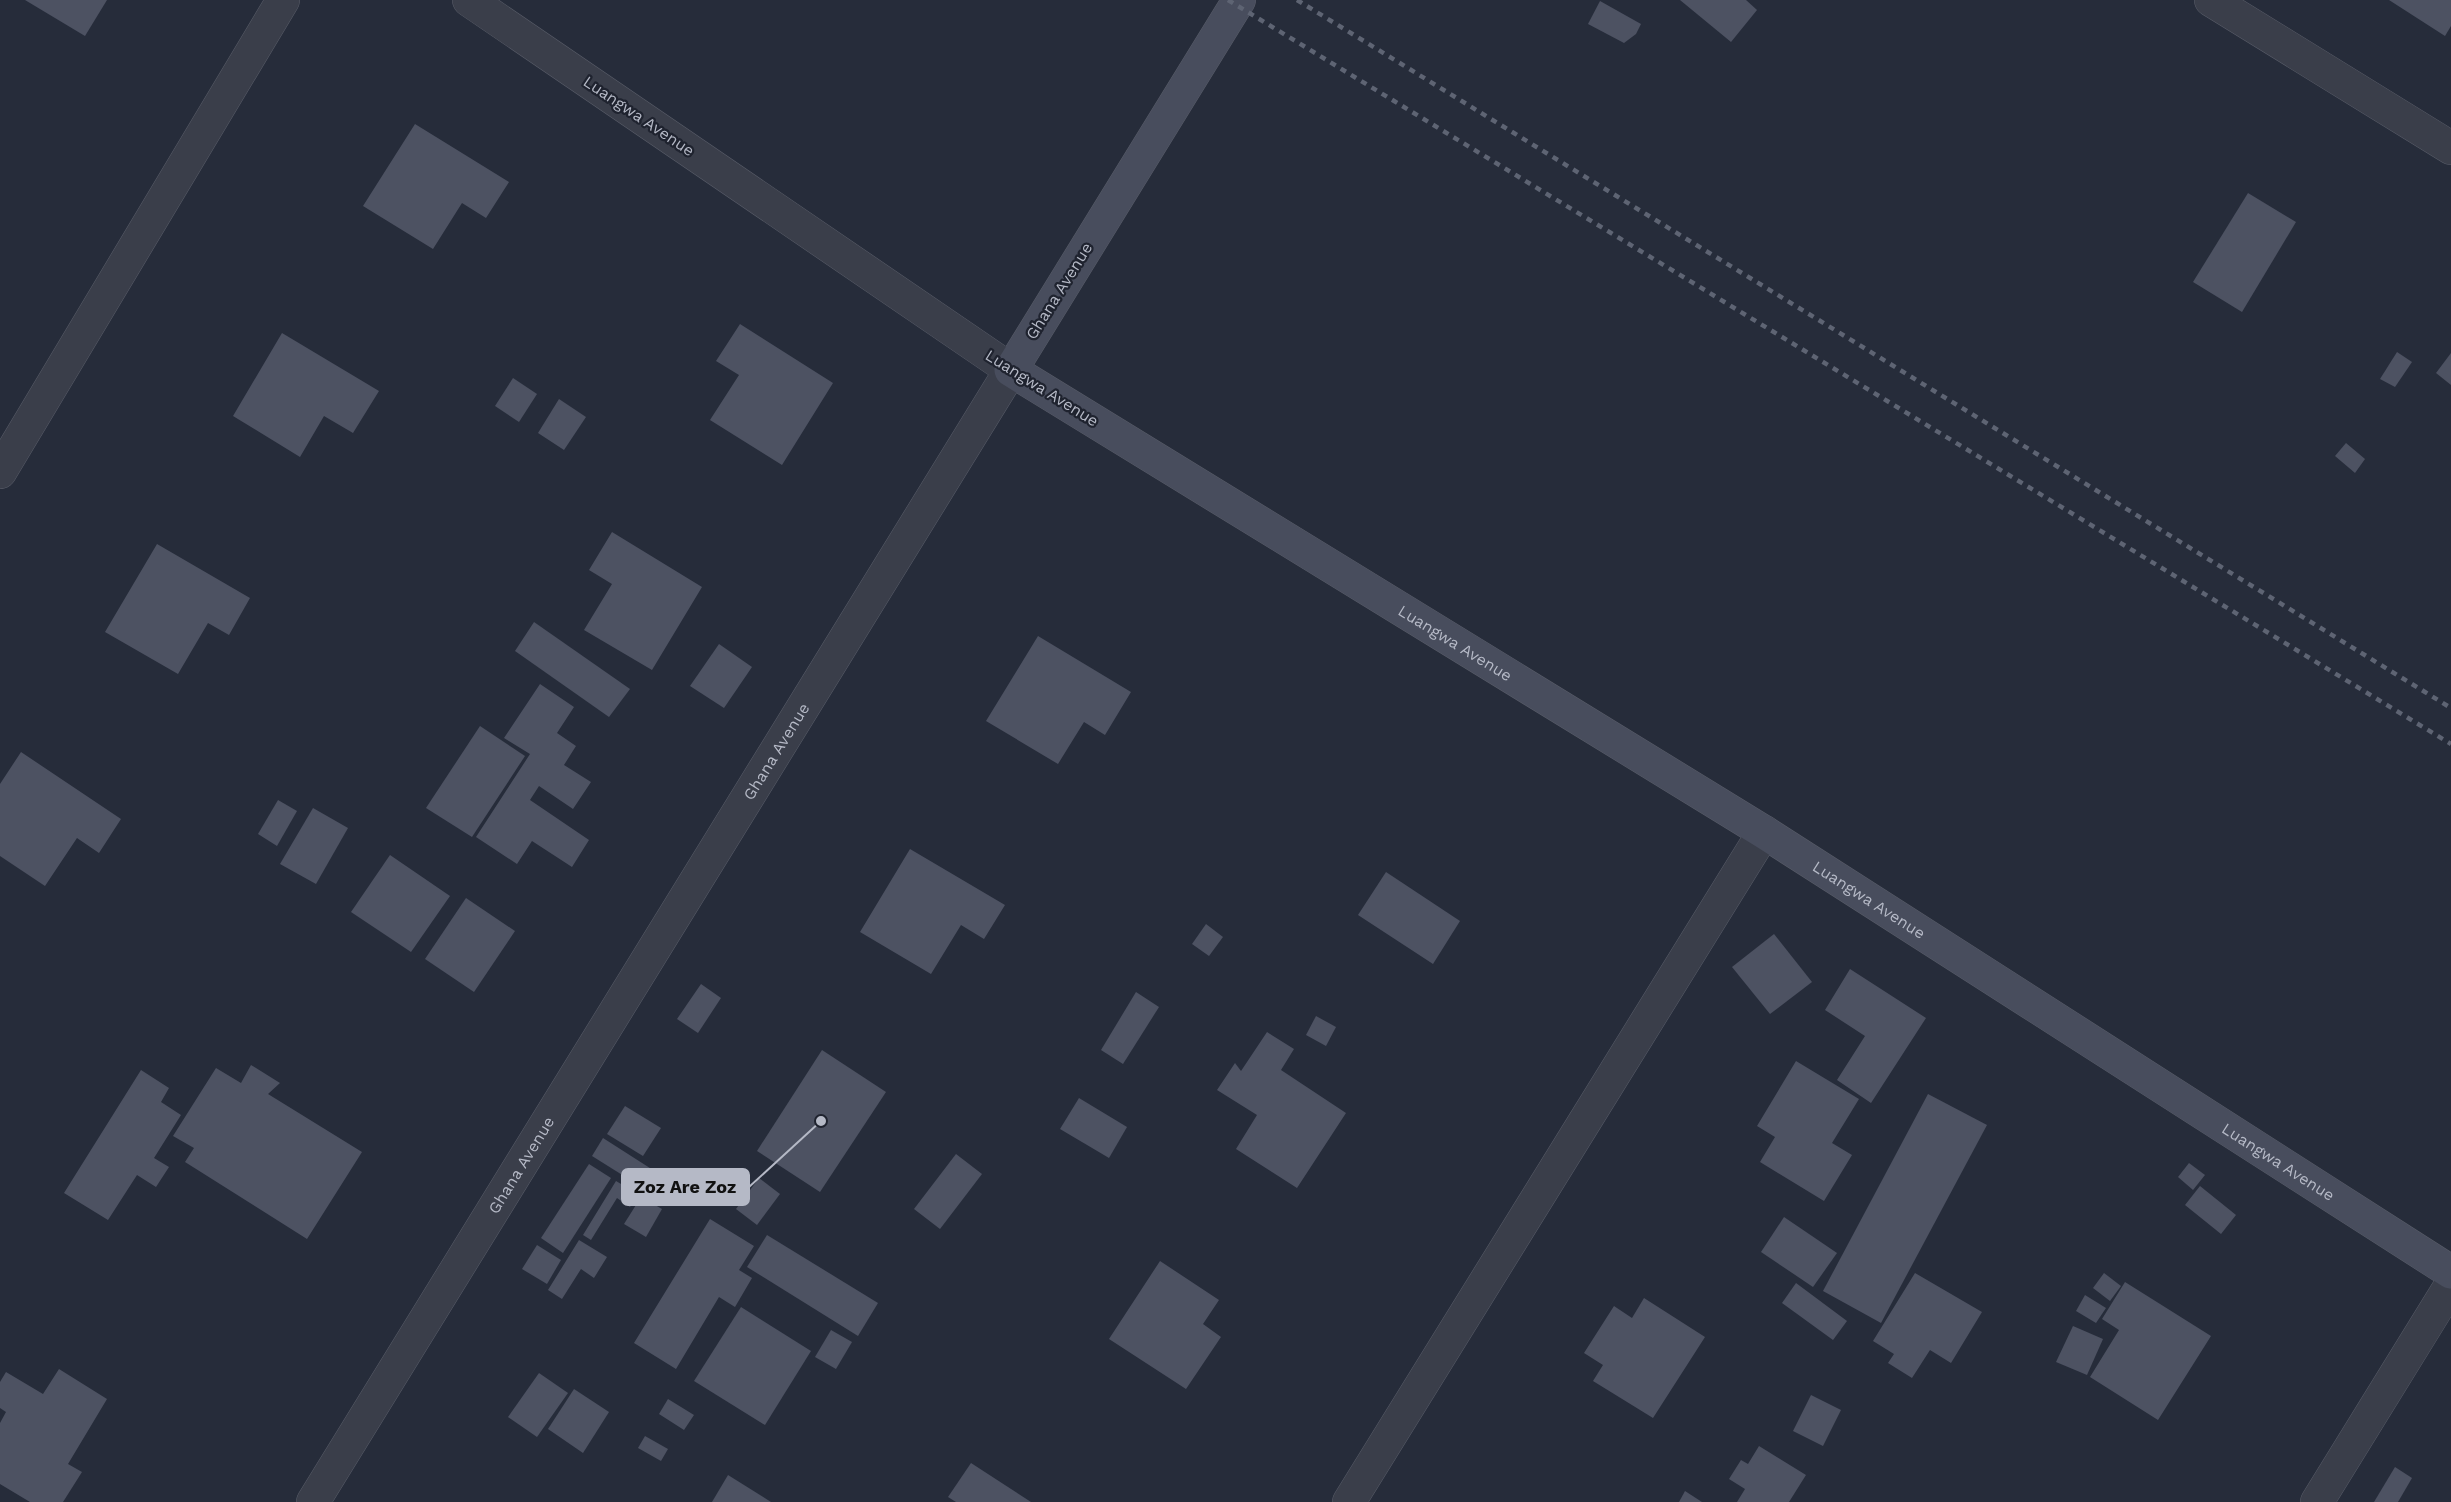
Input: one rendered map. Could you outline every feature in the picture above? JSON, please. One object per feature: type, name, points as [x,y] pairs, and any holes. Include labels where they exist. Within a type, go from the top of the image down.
[{"type":"main road","name":"Ghana Avenue","points":[[1011,370],[1239,0]]},
{"type":"main road","name":"Luangwa Avenue","points":[[1011,370],[1764,832],[2451,1272]]},
{"type":"street","points":[[0,472],[283,0]]},
{"type":"street","name":"Luangwa Avenue","points":[[469,0],[1011,370]]},
{"type":"street","points":[[2211,0],[2451,148]]},
{"type":"street","name":"Ghana Avenue","points":[[314,1502],[1011,370]]},
{"type":"street","points":[[1349,1502],[1764,832]]},
{"type":"street","points":[[2317,1502],[2451,1285]]},
{"type":"building","points":[[25,0],[107,0],[85,36]]},
{"type":"building","points":[[1680,0],[1746,0],[1757,10],[1731,42]]},
{"type":"building","points":[[2389,0],[2451,0],[2451,26],[2445,36]]},
{"type":"building","points":[[1600,1],[1641,24],[1636,34],[1624,43],[1588,24]]},
{"type":"building","points":[[415,124],[509,182],[486,218],[462,203],[433,249],[363,206]]},
{"type":"building","points":[[2248,193],[2296,222],[2242,312],[2193,282]]},
{"type":"building","points":[[740,324],[833,383],[782,465],[710,420],[739,375],[716,361]]},
{"type":"building","points":[[282,333],[379,391],[353,433],[324,416],[300,457],[233,416]]},
{"type":"building","points":[[2397,352],[2412,362],[2395,387],[2380,379]]},
{"type":"building","points":[[2451,353],[2451,385],[2436,373]]},
{"type":"building","points":[[513,378],[537,394],[519,422],[495,406]]},
{"type":"building","points":[[559,399],[586,417],[564,450],[538,433]]},
{"type":"building","points":[[2346,443],[2365,459],[2355,473],[2335,456]]},
{"type":"building","points":[[612,532],[702,587],[652,670],[584,630],[612,584],[589,570]]},
{"type":"building","points":[[157,544],[250,598],[229,635],[208,623],[178,674],[105,632]]},
{"type":"building","points":[[534,622],[630,689],[609,717],[515,651]]},
{"type":"building","points":[[1038,636],[1131,692],[1105,735],[1084,722],[1058,764],[986,721]]},
{"type":"building","points":[[719,644],[752,667],[724,708],[690,686]]},
{"type":"building","points":[[540,684],[574,707],[557,733],[576,746],[564,765],[591,782],[573,809],[539,786],[530,800],[589,840],[572,867],[532,841],[517,864],[476,837],[530,754],[504,738]]},
{"type":"building","points":[[480,726],[525,756],[472,837],[426,808]]},
{"type":"building","points":[[21,752],[121,819],[99,853],[77,838],[45,886],[0,856],[0,784]]},
{"type":"building","points":[[278,800],[297,811],[277,846],[258,834]]},
{"type":"building","points":[[313,808],[348,828],[316,884],[280,864]]},
{"type":"building","points":[[910,849],[1005,905],[984,939],[961,925],[931,974],[860,932]]},
{"type":"building","points":[[390,855],[450,896],[411,952],[351,912]]},
{"type":"building","points":[[1386,872],[1460,921],[1433,964],[1358,915]]},
{"type":"building","points":[[466,898],[515,931],[474,992],[425,959]]},
{"type":"building","points":[[1206,924],[1223,937],[1209,956],[1192,944]]},
{"type":"building","points":[[1774,934],[1812,982],[1770,1014],[1732,967]]},
{"type":"building","points":[[1850,969],[1926,1018],[1871,1103],[1837,1080],[1865,1036],[1825,1010]]},
{"type":"building","points":[[701,984],[721,998],[698,1033],[677,1019]]},
{"type":"building","points":[[1136,992],[1159,1007],[1123,1064],[1101,1050]]},
{"type":"building","points":[[1316,1016],[1336,1027],[1326,1046],[1306,1035]]},
{"type":"building","points":[[1267,1032],[1294,1049],[1281,1070],[1346,1113],[1297,1188],[1236,1149],[1257,1115],[1217,1090],[1235,1063],[1241,1071]]},
{"type":"building","points":[[822,1050],[886,1092],[820,1192],[757,1151]]},
{"type":"building","points":[[1796,1061],[1859,1099],[1832,1143],[1852,1155],[1824,1201],[1760,1162],[1775,1137],[1757,1126]]},
{"type":"building","points":[[251,1065],[280,1083],[268,1094],[362,1152],[307,1239],[185,1162],[194,1148],[173,1136],[216,1068],[241,1083]]},
{"type":"building","points":[[141,1070],[169,1088],[161,1102],[181,1115],[154,1158],[169,1167],[156,1187],[137,1175],[108,1220],[64,1193]]},
{"type":"building","points":[[1928,1094],[1987,1125],[1881,1323],[1823,1291]]},
{"type":"building","points":[[1079,1098],[1127,1127],[1109,1158],[1060,1129]]},
{"type":"building","points":[[625,1106],[661,1128],[643,1156],[607,1134]]},
{"type":"building","points":[[603,1138],[678,1186],[667,1203],[592,1156]]},
{"type":"building","points":[[956,1154],[982,1174],[940,1229],[914,1209]]},
{"type":"building","points":[[2189,1163],[2205,1175],[2193,1190],[2178,1177]]},
{"type":"building","points":[[589,1164],[611,1178],[563,1253],[541,1238]]},
{"type":"building","points":[[759,1178],[780,1194],[757,1225],[736,1209]]},
{"type":"building","points":[[616,1181],[638,1194],[630,1207],[617,1198],[591,1240],[583,1235]]},
{"type":"building","points":[[2200,1186],[2236,1215],[2221,1234],[2185,1205]]},
{"type":"building","points":[[641,1197],[662,1209],[646,1237],[624,1224]]},
{"type":"building","points":[[1784,1217],[1837,1253],[1813,1287],[1761,1252]]},
{"type":"building","points":[[710,1219],[754,1246],[739,1270],[752,1278],[735,1307],[719,1297],[676,1369],[634,1343]]},
{"type":"building","points":[[767,1235],[878,1303],[858,1336],[747,1267]]},
{"type":"building","points":[[579,1240],[607,1257],[594,1278],[581,1269],[562,1299],[548,1290]]},
{"type":"building","points":[[537,1245],[561,1260],[547,1284],[522,1269]]},
{"type":"building","points":[[1160,1261],[1219,1300],[1203,1324],[1221,1337],[1186,1389],[1109,1339]]},
{"type":"building","points":[[1915,1273],[1982,1312],[1951,1363],[1930,1350],[1912,1378],[1888,1363],[1894,1354],[1873,1341]]},
{"type":"building","points":[[2104,1273],[2121,1286],[2110,1301],[2093,1288]]},
{"type":"building","points":[[2125,1282],[2211,1336],[2158,1420],[2090,1377],[2119,1330],[2102,1319]]},
{"type":"building","points":[[1796,1283],[1847,1321],[1833,1340],[1782,1303]]},
{"type":"building","points":[[2085,1295],[2106,1308],[2096,1323],[2076,1311]]},
{"type":"building","points":[[1644,1298],[1705,1337],[1653,1418],[1593,1381],[1603,1365],[1584,1353],[1614,1306],[1632,1318]]},
{"type":"building","points":[[741,1307],[811,1351],[765,1425],[694,1381]]},
{"type":"building","points":[[2073,1326],[2103,1339],[2087,1375],[2056,1362]]},
{"type":"building","points":[[831,1330],[852,1342],[836,1369],[815,1357]]},
{"type":"building","points":[[59,1369],[107,1399],[68,1464],[82,1472],[63,1502],[30,1502],[0,1484],[0,1423],[6,1412],[0,1408],[0,1382],[6,1372],[43,1394]]},
{"type":"building","points":[[539,1373],[568,1393],[537,1437],[508,1417]]},
{"type":"building","points":[[574,1389],[609,1412],[583,1453],[548,1429]]},
{"type":"building","points":[[1811,1395],[1841,1410],[1823,1446],[1793,1431]]},
{"type":"building","points":[[668,1399],[694,1415],[684,1430],[659,1414]]},
{"type":"building","points":[[645,1436],[668,1449],[661,1461],[638,1448]]},
{"type":"building","points":[[1759,1446],[1806,1475],[1789,1502],[1737,1502],[1745,1489],[1729,1479],[1741,1460],[1748,1464]]},
{"type":"building","points":[[971,1463],[1031,1502],[956,1502],[948,1497]]},
{"type":"building","points":[[2395,1467],[2412,1478],[2398,1502],[2374,1502]]},
{"type":"building","points":[[728,1475],[771,1502],[712,1502]]},
{"type":"building","points":[[1685,1491],[1702,1502],[1679,1502]]},
{"type":"railway","points":[[1228,0],[2451,744]]},
{"type":"railway","points":[[1297,0],[2451,708]]},
{"type":"place","name":"Zoz Are Zoz","points":[[821,1121]]}]
